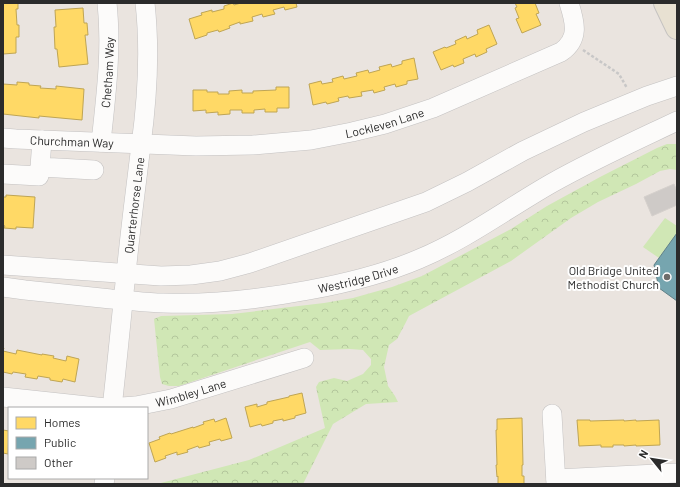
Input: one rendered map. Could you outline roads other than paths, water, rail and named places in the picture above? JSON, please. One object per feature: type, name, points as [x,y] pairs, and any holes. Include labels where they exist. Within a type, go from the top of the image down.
[{"type":"main road","points":[[666,3],[677,28]]},
{"type":"street","name":"Chetham Way","points":[[101,142],[109,47],[107,3]]},
{"type":"street","name":"Quarterhorse Lane","points":[[112,407],[134,194],[145,113],[147,25],[145,3]]},
{"type":"street","name":"Lockleven Lane","points":[[142,144],[196,146],[253,145],[311,140],[384,124],[433,108],[566,49],[572,42],[575,33],[575,24],[569,3]]},
{"type":"street","points":[[3,265],[161,276],[191,275],[220,271],[250,263],[426,202],[467,182],[523,150],[584,122],[647,96],[677,86]]},
{"type":"street","name":"Westridge Drive","points":[[3,287],[123,300],[163,303],[200,303],[237,300],[296,292],[346,283],[380,274],[419,259],[451,244],[551,184],[593,161],[677,121]]},
{"type":"street","name":"Churchman Way","points":[[3,138],[142,144]]},
{"type":"street","points":[[3,174],[39,176],[42,140]]},
{"type":"street","points":[[40,167],[94,170]]},
{"type":"street","name":"Wimbley Lane","points":[[124,407],[161,402],[304,358]]},
{"type":"street","name":"Wimbley Lane","points":[[3,397],[102,407]]},
{"type":"street","points":[[552,414],[556,481],[677,473]]},
{"type":"place","name":"Old Bridge United Methodist Church","points":[[667,277]]}]
